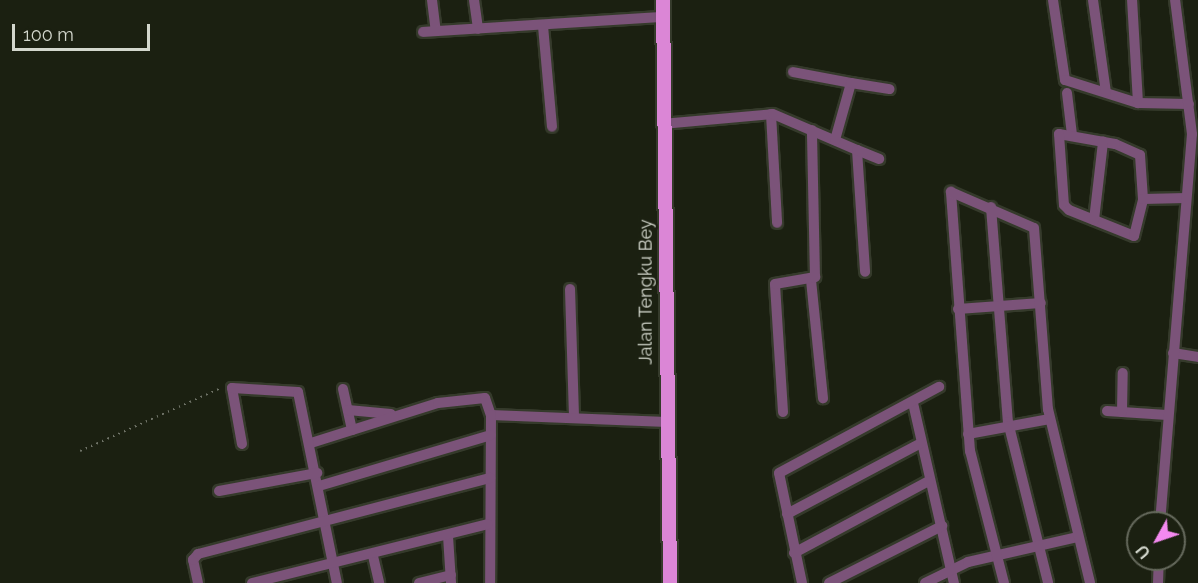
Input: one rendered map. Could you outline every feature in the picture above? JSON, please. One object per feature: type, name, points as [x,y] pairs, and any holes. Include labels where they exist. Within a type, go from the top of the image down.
[{"type":"main road","name":"Jalan Tengku Bey","points":[[663,0],[662,124],[670,583]]},
{"type":"street","points":[[432,0],[436,31]]},
{"type":"street","points":[[474,0],[478,28]]},
{"type":"street","points":[[1053,0],[1064,78],[1138,103],[1189,104]]},
{"type":"street","points":[[1093,0],[1106,92]]},
{"type":"street","points":[[1132,0],[1138,103]]},
{"type":"street","points":[[1161,511],[1186,198],[1195,133],[1175,0]]},
{"type":"street","points":[[423,32],[664,17]]},
{"type":"street","points":[[543,26],[552,127]]},
{"type":"street","points":[[793,72],[890,89]]},
{"type":"street","points":[[835,140],[850,83]]},
{"type":"street","points":[[1067,93],[1072,135]]},
{"type":"street","points":[[662,124],[771,114],[879,159]]},
{"type":"street","points":[[771,114],[777,223]]},
{"type":"street","points":[[783,412],[775,284],[811,280],[816,276],[812,130]]},
{"type":"street","points":[[1072,135],[1102,142],[1142,158],[1143,199],[1137,235],[1094,220],[1064,205],[1059,136],[1072,135]]},
{"type":"street","points":[[1094,220],[1102,142]]},
{"type":"street","points":[[857,150],[865,272]]},
{"type":"street","points":[[1004,583],[968,434],[949,194],[991,207],[1034,228],[1050,418],[1090,583]]},
{"type":"street","points":[[1143,199],[1186,198]]},
{"type":"street","points":[[991,207],[1010,427],[1048,583]]},
{"type":"street","points":[[811,280],[823,398]]},
{"type":"street","points":[[570,289],[574,418]]},
{"type":"street","points":[[958,309],[1041,303]]},
{"type":"street","points":[[1173,353],[1198,357]]},
{"type":"street","points":[[1122,412],[1123,373]]},
{"type":"street","points":[[802,583],[779,473],[939,387]]},
{"type":"street","points":[[242,444],[232,388],[298,392],[311,443],[337,583]]},
{"type":"street","points":[[343,389],[352,430]]},
{"type":"street","points":[[311,443],[397,415],[480,395],[488,401],[491,415],[488,524],[490,583]]},
{"type":"street","points":[[913,403],[954,583]]},
{"type":"street","points":[[348,410],[397,415]]},
{"type":"street","points":[[1107,411],[1167,415]]},
{"type":"street","points":[[491,415],[667,422]]},
{"type":"street","points":[[968,434],[1050,418]]},
{"type":"street","points":[[319,486],[491,435]]},
{"type":"street","points":[[787,514],[921,443]]},
{"type":"street","points":[[219,491],[317,473]]},
{"type":"street","points":[[198,583],[193,560],[198,554],[490,478]]},
{"type":"street","points":[[794,552],[929,481]]},
{"type":"street","points":[[252,583],[373,556],[488,524]]},
{"type":"street","points":[[829,583],[942,526]]},
{"type":"street","points":[[418,583],[451,579],[448,536]]},
{"type":"street","points":[[930,582],[951,569],[999,555],[1078,537]]},
{"type":"street","points":[[373,556],[379,583]]},
{"type":"path","points":[[80,451],[200,393],[232,388]]}]
